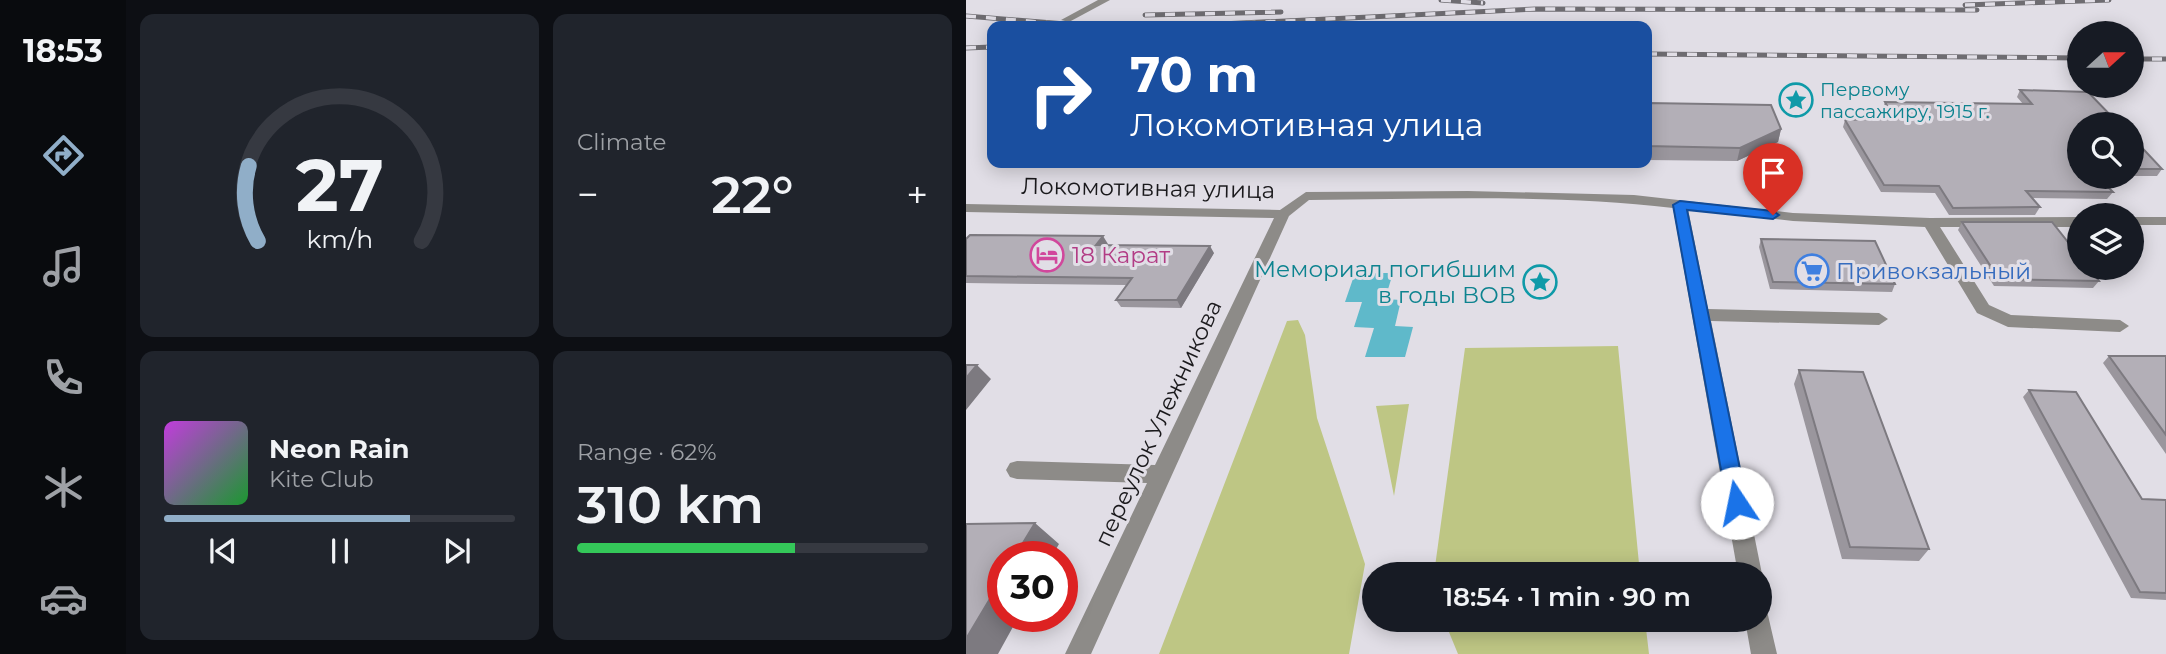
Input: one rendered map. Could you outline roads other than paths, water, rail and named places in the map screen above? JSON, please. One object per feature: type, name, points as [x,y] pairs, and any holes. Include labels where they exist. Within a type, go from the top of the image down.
[{"type":"street","points":[[1066,20],[1105,0]]},
{"type":"street","name":"Локомотивная улица","points":[[966,208],[1283,214],[1306,196],[1348,194],[1623,199],[1793,218],[1930,223],[2067,222]]},
{"type":"street","points":[[1680,205],[1748,562]]},
{"type":"street","name":"переулок Улежникова","points":[[1078,654],[1283,214]]},
{"type":"street","points":[[2144,222],[2166,221]]},
{"type":"street","points":[[1930,223],[1983,309],[2008,321],[2120,326]]},
{"type":"street","points":[[1700,315],[1879,319]]},
{"type":"street","points":[[1017,470],[1161,474]]},
{"type":"street","points":[[1760,632],[1765,654]]},
{"type":"water","points":[[1355,273],[1393,273],[1385,299],[1401,300],[1395,326],[1413,327],[1405,357],[1365,357],[1374,328],[1354,327],[1362,302],[1345,302]]},
{"type":"railway","points":[[1441,0],[1483,3]]},
{"type":"railway","points":[[1965,5],[2109,0]]},
{"type":"railway","points":[[1285,21],[1536,9],[1977,10]]},
{"type":"railway","points":[[1145,15],[1281,12]]},
{"type":"railway","points":[[966,16],[1028,21]]},
{"type":"railway","points":[[966,48],[987,47]]},
{"type":"railway","points":[[1652,54],[2067,58]]},
{"type":"railway","points":[[2144,59],[2166,59]]},
{"type":"place","name":"Первому пассажиру, 1915 г.","points":[[1796,100]]},
{"type":"place","name":"18 Карат","points":[[1047,255]]},
{"type":"place","name":"Привокзальный","points":[[1812,271]]},
{"type":"place","name":"Мемориал погибшим в годы ВОВ","points":[[1540,282]]}]
